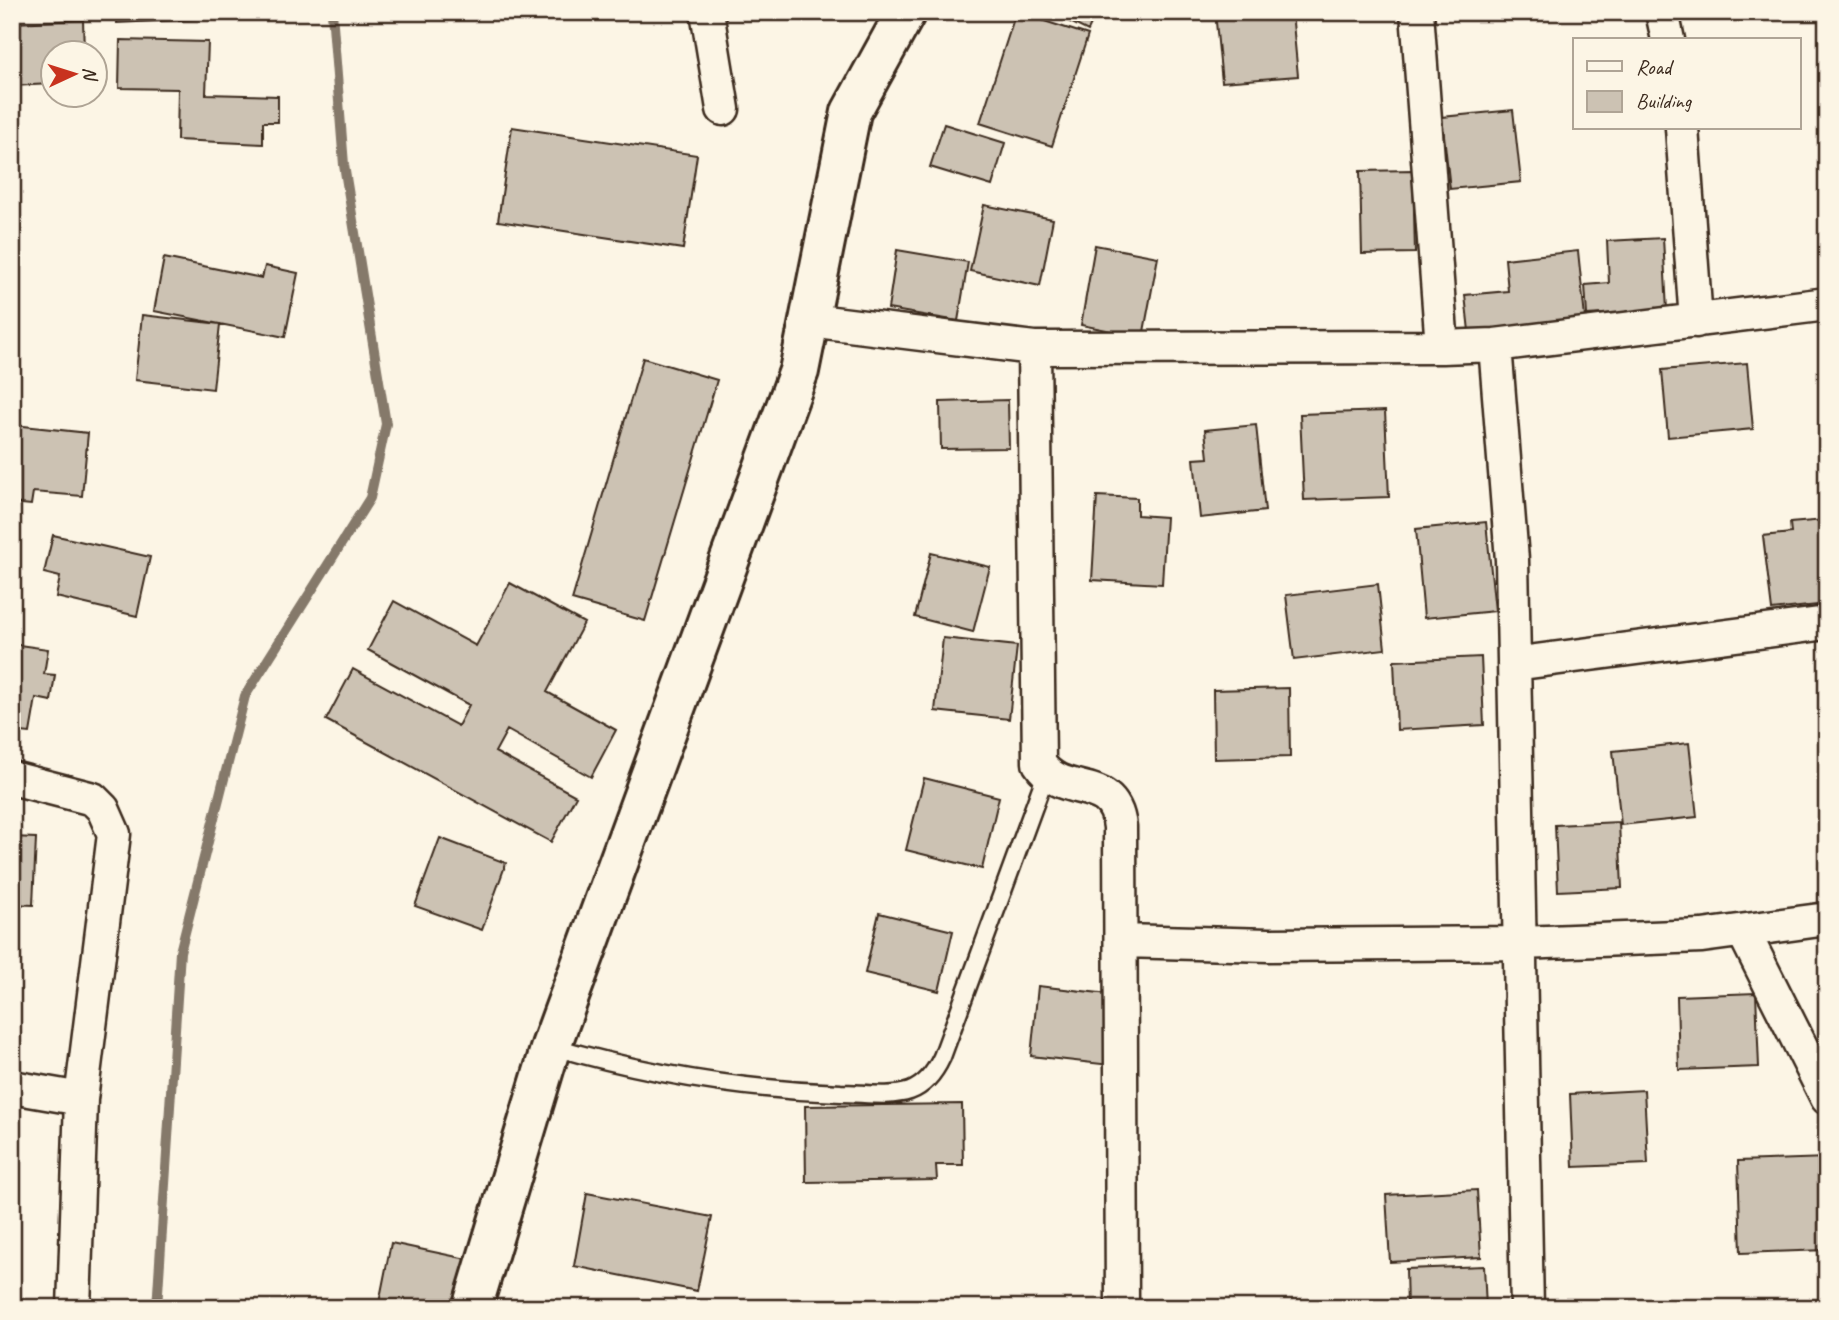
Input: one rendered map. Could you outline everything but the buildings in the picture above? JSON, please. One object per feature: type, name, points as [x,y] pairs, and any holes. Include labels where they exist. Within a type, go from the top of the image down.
[{"type":"street","points":[[708,12],[723,109]]},
{"type":"street","points":[[472,1308],[551,1046],[799,371],[851,112],[905,12]]},
{"type":"street","points":[[1417,12],[1442,346]]},
{"type":"street","points":[[1662,12],[1668,38]]},
{"type":"street","points":[[1682,130],[1696,321]]},
{"type":"street","points":[[810,320],[1034,348],[1442,346],[1495,345],[1827,304]]},
{"type":"street","points":[[1495,345],[1512,560],[1527,1308]]},
{"type":"street","points":[[1034,348],[1039,763],[1046,774],[1056,782],[1104,794],[1119,813],[1123,941],[1122,1308]]},
{"type":"street","points":[[1514,664],[1827,623]]},
{"type":"street","points":[[12,778],[93,799],[110,820],[114,834],[81,1099],[74,1308]]},
{"type":"street","points":[[1123,941],[1256,945],[1521,943],[1702,936],[1827,919]]},
{"type":"street","points":[[1743,931],[1827,1098]]},
{"type":"street","points":[[12,1087],[81,1099]]},
{"type":"lane","points":[[551,1046],[664,1075],[734,1086],[781,1091],[895,1094],[918,1088],[936,1070],[942,1057],[1046,774]]},
{"type":"waterway","points":[[157,1308],[180,952],[245,696],[370,498],[386,424],[344,165],[332,12]]}]
